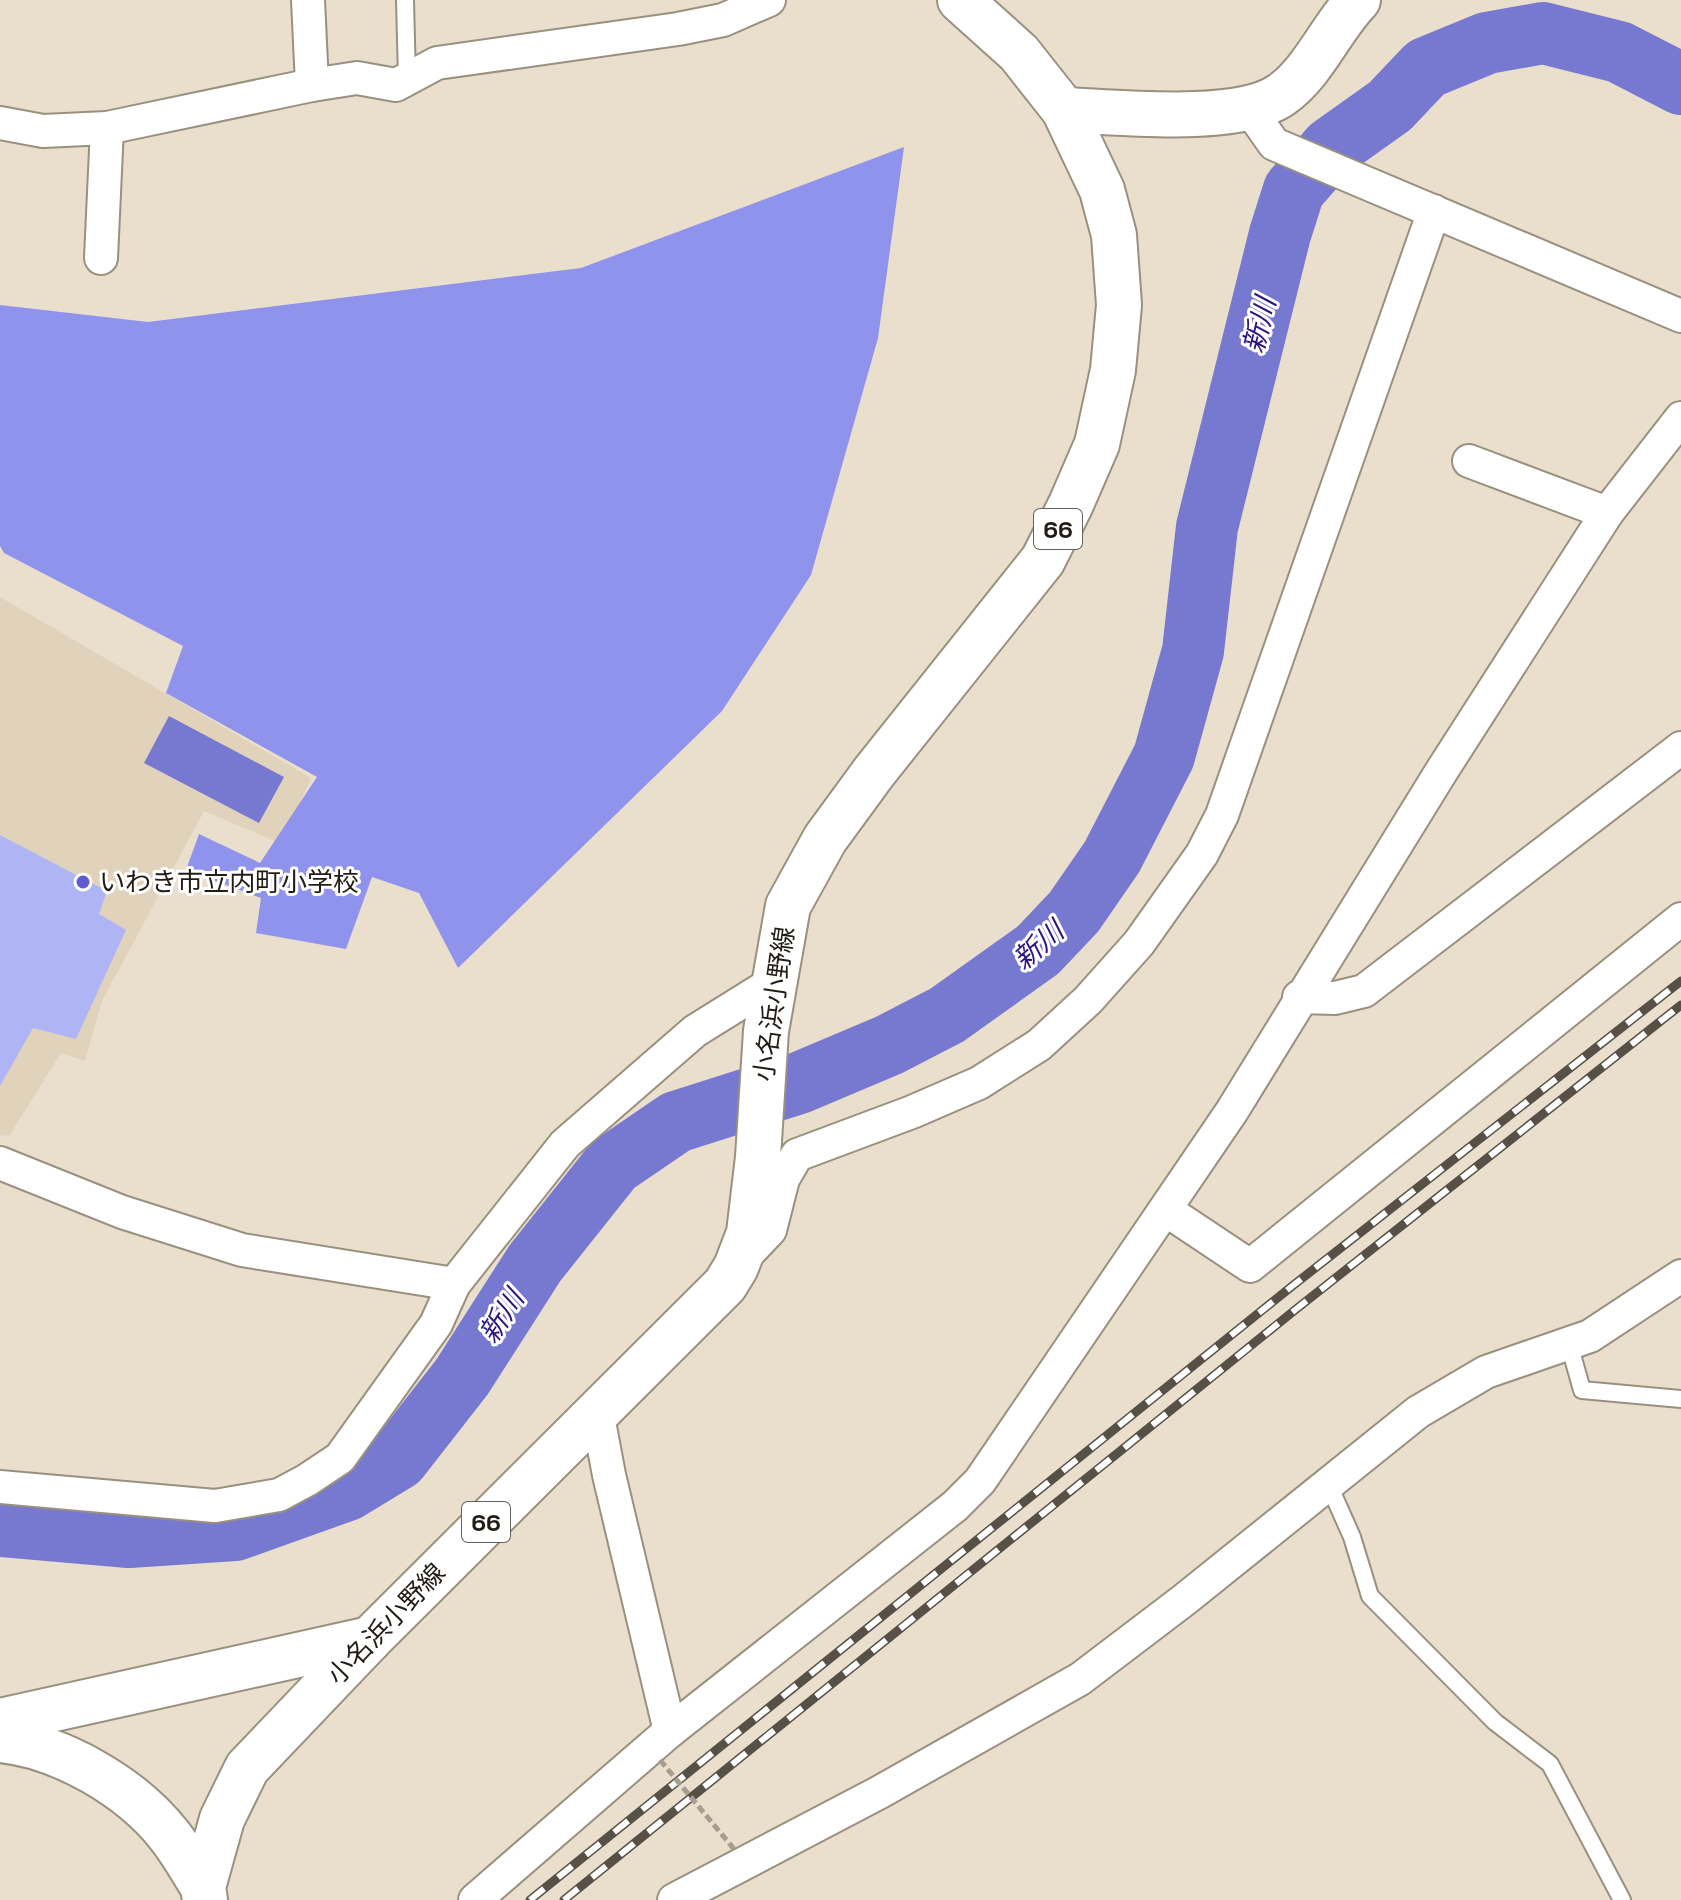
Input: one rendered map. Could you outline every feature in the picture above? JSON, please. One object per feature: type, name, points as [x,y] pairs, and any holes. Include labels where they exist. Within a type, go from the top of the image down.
[{"type":"main road","name":"小名浜小野線","points":[[204,1894],[222,1819],[247,1768],[370,1639],[725,1285],[736,1267],[749,1233],[758,1157],[766,1031],[772,983],[788,906],[825,839],[874,772],[1043,560],[1097,444],[1113,370],[1119,305],[1114,235],[1102,190],[1064,110],[1019,53],[960,0]]},
{"type":"main road","points":[[1064,110],[1208,115],[1248,107],[1280,96],[1304,73],[1355,1]]},
{"type":"main road","points":[[0,1721],[370,1639]]},
{"type":"main road","points":[[0,1740],[19,1742],[82,1764],[126,1793],[169,1834],[204,1894]]},
{"type":"street","points":[[308,0],[312,85]]},
{"type":"street","points":[[0,123],[43,131],[107,128],[357,78],[396,85],[437,63],[708,23],[723,20],[769,0]]},
{"type":"street","points":[[1248,107],[1274,144],[1681,316]]},
{"type":"street","points":[[101,258],[107,128]]},
{"type":"street","points":[[736,1267],[770,1230],[783,1179],[797,1155],[979,1083],[1039,1045],[1088,1000],[1139,943],[1202,854],[1222,815],[1427,208]]},
{"type":"street","points":[[475,1900],[955,1506],[980,1481],[1232,1111],[1299,997],[1607,513],[1681,418]]},
{"type":"street","points":[[1469,461],[1607,513]]},
{"type":"street","points":[[1299,997],[1335,998],[1364,991],[1681,748]]},
{"type":"street","points":[[1166,1210],[1250,1266],[1681,919]]},
{"type":"street","points":[[0,1487],[215,1506],[279,1495],[340,1458],[436,1324],[454,1284],[565,1144],[695,1031],[772,983]]},
{"type":"street","points":[[0,1163],[122,1212],[242,1250],[454,1284]]},
{"type":"street","points":[[673,1899],[880,1792],[1080,1679],[1184,1600],[1418,1412],[1486,1372],[1590,1336],[1681,1276]]},
{"type":"street","points":[[597,1411],[665,1746]]},
{"type":"lane","points":[[405,0],[407,79]]},
{"type":"lane","points":[[1569,1344],[1582,1390],[1681,1399]]},
{"type":"lane","points":[[1328,1483],[1352,1537],[1370,1596],[1495,1722],[1550,1764],[1622,1900]]},
{"type":"path","points":[[665,1746],[734,1849]]},
{"type":"shaded area","points":[[904,147],[878,338],[811,575],[722,711],[458,968],[419,893],[372,877],[346,949],[256,933],[261,898],[186,870],[199,834],[260,863],[317,777],[166,693],[183,646],[4,553],[0,546],[0,305],[148,322],[581,268]]},
{"type":"shaded area","name":"いわき市立内町小学校","points":[[0,597],[311,778],[282,844],[204,811],[102,1001],[85,1061],[61,1053],[9,1136],[0,1135]]},
{"type":"shaded area","points":[[169,716],[284,777],[259,823],[144,763]]},
{"type":"shaded area","points":[[0,835],[107,891],[99,914],[126,930],[76,1039],[33,1028],[0,1086]]},
{"type":"waterway","name":"新川","points":[[0,1526],[129,1537],[235,1530],[347,1490],[398,1459],[462,1377],[535,1263],[613,1165],[676,1122],[799,1083],[889,1045],[947,1015],[1038,950],[1074,912],[1112,857],[1164,756],[1193,651],[1207,527],[1280,234],[1294,190],[1331,148],[1390,106],[1426,68],[1487,43],[1543,33],[1619,52],[1681,84]]},
{"type":"railway","points":[[530,1900],[1291,1287],[1681,981]]},
{"type":"railway","points":[[564,1900],[1295,1310],[1681,1005]]},
{"type":"place","name":"いわき市立内町小学校","points":[[83,882]]}]
